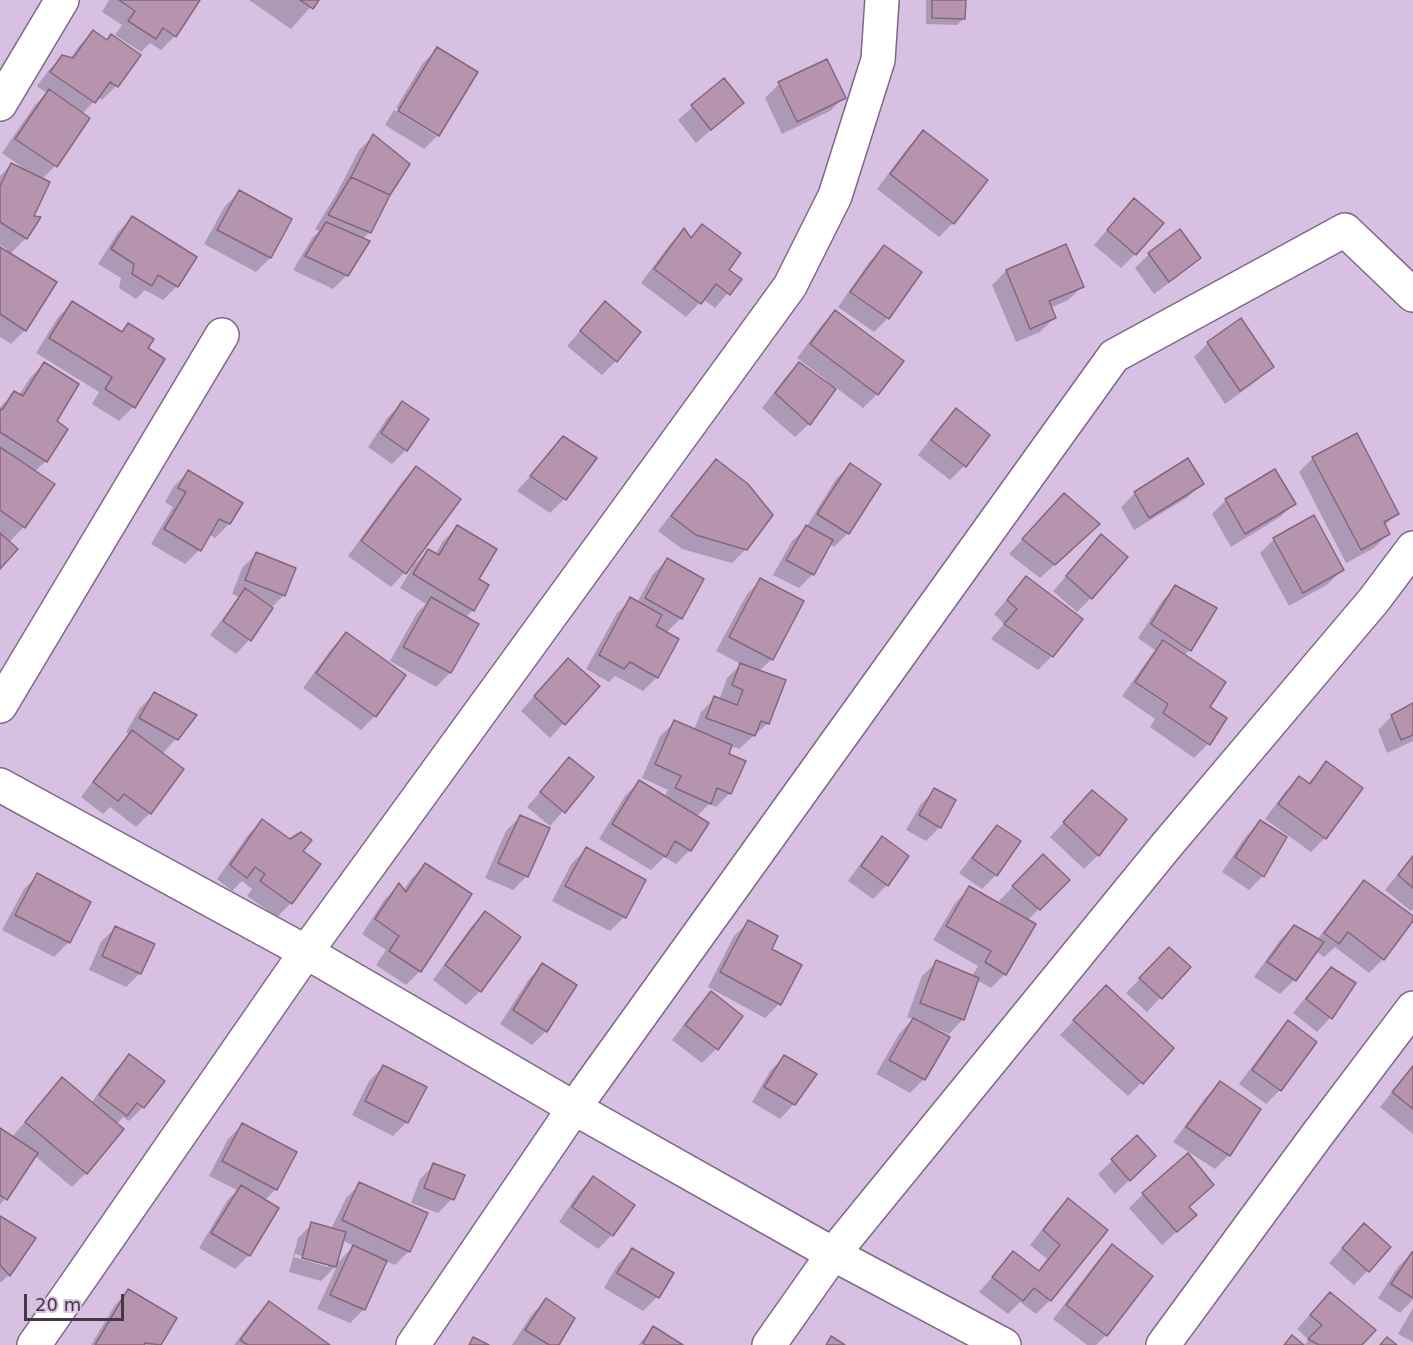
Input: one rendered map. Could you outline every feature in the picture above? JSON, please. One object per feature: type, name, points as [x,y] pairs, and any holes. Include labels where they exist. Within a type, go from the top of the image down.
[{"type":"street","points":[[0,104],[62,0]]},
{"type":"street","points":[[34,1345],[306,952],[790,286],[835,196],[878,60],[882,0]]},
{"type":"street","points":[[413,1345],[574,1108],[1114,356],[1345,230],[1413,295]]},
{"type":"street","points":[[0,706],[222,335]]},
{"type":"street","points":[[769,1345],[833,1254],[1166,846],[1374,600],[1413,548]]},
{"type":"street","points":[[0,785],[306,952],[574,1108],[833,1254],[1004,1345]]},
{"type":"street","points":[[1163,1345],[1413,1008]]},
{"type":"building","points":[[119,0],[200,0],[176,37],[163,28],[156,39],[128,21],[135,11]]},
{"type":"building","points":[[300,0],[319,0],[313,9]]},
{"type":"building","points":[[932,0],[966,0],[965,19],[932,18]]},
{"type":"building","points":[[93,30],[107,40],[111,34],[141,55],[118,87],[110,82],[95,103],[50,72],[62,55],[73,58]]},
{"type":"building","points":[[437,47],[478,72],[439,136],[398,111]]},
{"type":"building","points":[[827,59],[846,98],[797,122],[778,82]]},
{"type":"building","points":[[724,78],[744,103],[711,130],[691,105]]},
{"type":"building","points":[[49,89],[90,118],[57,167],[15,139]]},
{"type":"building","points":[[923,130],[988,180],[954,224],[890,174]]},
{"type":"building","points":[[373,134],[410,164],[390,195],[351,177]]},
{"type":"building","points":[[11,163],[50,182],[34,216],[41,217],[27,239],[0,222],[0,186]]},
{"type":"building","points":[[351,177],[390,195],[371,233],[328,215]]},
{"type":"building","points":[[239,190],[292,219],[271,258],[217,230]]},
{"type":"building","points":[[1134,198],[1164,223],[1136,255],[1107,230]]},
{"type":"building","points":[[132,216],[197,257],[178,287],[158,275],[152,286],[132,274],[134,264],[111,249]]},
{"type":"building","points":[[326,222],[370,241],[348,276],[305,256]]},
{"type":"building","points":[[702,224],[741,253],[729,270],[742,279],[730,295],[716,284],[701,304],[654,269],[684,228],[691,238]]},
{"type":"building","points":[[1180,229],[1201,258],[1169,282],[1148,253]]},
{"type":"building","points":[[1066,244],[1084,287],[1049,301],[1056,318],[1030,329],[1006,270]]},
{"type":"building","points":[[884,245],[922,272],[889,319],[850,292]]},
{"type":"building","points":[[0,247],[57,282],[26,331],[0,314]]},
{"type":"building","points":[[72,301],[122,332],[128,323],[154,339],[148,348],[165,359],[135,408],[105,389],[112,377],[49,338]]},
{"type":"building","points":[[605,301],[641,332],[617,362],[580,331]]},
{"type":"building","points":[[835,310],[904,361],[878,395],[810,344]]},
{"type":"building","points":[[1241,318],[1274,367],[1240,391],[1207,342]]},
{"type":"building","points":[[44,362],[79,384],[57,421],[68,429],[47,462],[0,432],[0,409],[2,410],[14,391],[23,396]]},
{"type":"building","points":[[799,362],[836,389],[810,425],[775,393]]},
{"type":"building","points":[[402,401],[429,419],[407,451],[381,433]]},
{"type":"building","points":[[956,408],[990,435],[966,467],[931,440]]},
{"type":"building","points":[[1357,433],[1399,514],[1384,522],[1390,534],[1361,550],[1312,457]]},
{"type":"building","points":[[563,436],[597,458],[566,500],[530,476]]},
{"type":"building","points":[[0,447],[55,484],[25,528],[0,510]]},
{"type":"building","points":[[1188,458],[1204,484],[1149,518],[1134,492]]},
{"type":"building","points":[[716,459],[748,484],[773,515],[747,550],[696,535],[671,516]]},
{"type":"building","points":[[850,463],[881,484],[849,534],[817,514]]},
{"type":"building","points":[[416,466],[461,499],[406,574],[361,541]]},
{"type":"building","points":[[1275,469],[1296,504],[1245,534],[1225,499]]},
{"type":"building","points":[[188,470],[243,503],[230,524],[219,519],[201,551],[164,529],[186,492],[178,488]]},
{"type":"building","points":[[1064,493],[1100,524],[1055,565],[1022,539]]},
{"type":"building","points":[[1314,515],[1344,570],[1303,593],[1273,538]]},
{"type":"building","points":[[457,525],[497,549],[479,579],[489,585],[474,611],[413,574],[428,549],[439,555]]},
{"type":"building","points":[[806,525],[833,540],[814,575],[786,560]]},
{"type":"building","points":[[0,533],[18,549],[0,569]]},
{"type":"building","points":[[1101,534],[1128,557],[1092,599],[1066,576]]},
{"type":"building","points":[[256,552],[296,568],[285,596],[245,580]]},
{"type":"building","points":[[667,558],[704,579],[682,619],[645,598]]},
{"type":"building","points":[[1026,576],[1083,619],[1053,657],[1004,624],[1017,609],[1007,600]]},
{"type":"building","points":[[760,578],[804,601],[773,660],[729,637]]},
{"type":"building","points":[[1175,585],[1217,608],[1191,651],[1151,624]]},
{"type":"building","points":[[245,588],[273,608],[251,641],[223,621]]},
{"type":"building","points":[[431,597],[479,624],[451,673],[403,647]]},
{"type":"building","points":[[630,597],[662,615],[656,626],[679,639],[658,678],[630,662],[624,669],[599,655]]},
{"type":"building","points":[[346,632],[406,675],[376,717],[316,673]]},
{"type":"building","points":[[1163,640],[1226,682],[1210,707],[1227,718],[1210,745],[1163,713],[1168,704],[1135,682]]},
{"type":"building","points":[[568,658],[600,686],[565,725],[534,696]]},
{"type":"building","points":[[740,663],[786,680],[769,724],[761,721],[755,736],[706,718],[714,696],[737,705],[743,690],[732,685]]},
{"type":"building","points":[[154,692],[197,715],[178,740],[139,718]]},
{"type":"building","points":[[1413,703],[1413,735],[1401,740],[1391,715]]},
{"type":"building","points":[[674,720],[732,745],[729,754],[746,761],[731,794],[717,788],[711,804],[675,788],[681,776],[655,764]]},
{"type":"building","points":[[132,730],[184,769],[151,814],[124,794],[118,801],[93,782]]},
{"type":"building","points":[[569,757],[594,777],[565,813],[540,792]]},
{"type":"building","points":[[1326,761],[1363,788],[1326,839],[1278,804],[1299,776],[1310,784]]},
{"type":"building","points":[[639,780],[709,823],[691,851],[675,841],[666,857],[612,824]]},
{"type":"building","points":[[934,788],[956,800],[941,828],[919,815]]},
{"type":"building","points":[[1092,790],[1127,819],[1099,856],[1063,822]]},
{"type":"building","points":[[520,815],[550,828],[528,877],[498,863]]},
{"type":"building","points":[[262,819],[290,839],[301,832],[312,840],[303,851],[321,864],[292,904],[260,881],[265,874],[255,867],[247,878],[230,865]]},
{"type":"building","points":[[1260,820],[1287,837],[1264,877],[1235,857]]},
{"type":"building","points":[[997,825],[1021,841],[997,876],[972,858]]},
{"type":"building","points":[[882,836],[909,856],[888,886],[861,866]]},
{"type":"building","points":[[586,847],[646,880],[626,918],[565,886]]},
{"type":"building","points":[[1043,854],[1070,880],[1040,910],[1012,886]]},
{"type":"building","points":[[1413,856],[1413,888],[1398,875]]},
{"type":"building","points":[[425,863],[472,894],[421,972],[389,951],[399,936],[375,919],[399,883],[406,892]]},
{"type":"building","points":[[37,873],[91,902],[70,943],[15,915]]},
{"type":"building","points":[[1364,880],[1413,916],[1413,921],[1384,960],[1348,932],[1339,944],[1324,933]]},
{"type":"building","points":[[969,886],[1036,924],[1006,975],[985,962],[991,951],[946,926]]},
{"type":"building","points":[[485,911],[521,937],[481,992],[445,965]]},
{"type":"building","points":[[748,920],[778,936],[772,949],[802,965],[781,1005],[720,972]]},
{"type":"building","points":[[1294,925],[1324,942],[1296,981],[1267,962]]},
{"type":"building","points":[[115,926],[155,944],[141,974],[102,956]]},
{"type":"building","points":[[1169,947],[1191,967],[1162,999],[1139,978]]},
{"type":"building","points":[[936,960],[979,978],[964,1020],[920,1003]]},
{"type":"building","points":[[542,963],[577,985],[547,1032],[513,1010]]},
{"type":"building","points":[[1331,967],[1356,983],[1332,1019],[1306,999]]},
{"type":"building","points":[[1106,985],[1174,1048],[1143,1084],[1073,1020]]},
{"type":"building","points":[[711,991],[743,1016],[718,1050],[685,1025]]},
{"type":"building","points":[[913,1018],[950,1037],[925,1080],[889,1060]]},
{"type":"building","points":[[1288,1020],[1317,1042],[1281,1091],[1252,1070]]},
{"type":"building","points":[[129,1054],[165,1081],[144,1108],[137,1103],[127,1116],[99,1095]]},
{"type":"building","points":[[784,1055],[817,1074],[795,1105],[764,1087]]},
{"type":"building","points":[[383,1065],[427,1087],[408,1123],[365,1101]]},
{"type":"building","points":[[1413,1066],[1413,1109],[1392,1092]]},
{"type":"building","points":[[62,1077],[124,1129],[87,1174],[25,1122]]},
{"type":"building","points":[[1220,1081],[1261,1109],[1230,1156],[1186,1127]]},
{"type":"building","points":[[242,1123],[297,1152],[277,1190],[222,1161]]},
{"type":"building","points":[[0,1128],[38,1153],[7,1200],[0,1195]]},
{"type":"building","points":[[1137,1135],[1156,1156],[1130,1181],[1111,1159]]},
{"type":"building","points":[[1188,1153],[1214,1185],[1189,1207],[1197,1215],[1177,1232],[1142,1193]]},
{"type":"building","points":[[433,1163],[465,1175],[454,1200],[424,1188]]},
{"type":"building","points":[[593,1176],[635,1205],[613,1236],[572,1207]]},
{"type":"building","points":[[359,1182],[428,1213],[410,1252],[342,1220]]},
{"type":"building","points":[[241,1185],[279,1208],[250,1256],[211,1233]]},
{"type":"building","points":[[1068,1198],[1108,1230],[1051,1301],[1034,1288],[1023,1301],[992,1277],[1013,1251],[1039,1271],[1060,1245],[1043,1230]]},
{"type":"building","points":[[0,1216],[36,1238],[10,1276],[0,1265]]},
{"type":"building","points":[[311,1222],[346,1232],[336,1267],[302,1258]]},
{"type":"building","points":[[1364,1223],[1391,1247],[1369,1272],[1342,1248]]},
{"type":"building","points":[[1112,1244],[1153,1276],[1107,1336],[1066,1305]]},
{"type":"building","points":[[353,1245],[387,1261],[365,1310],[330,1295]]},
{"type":"building","points":[[632,1248],[674,1273],[659,1298],[617,1273]]},
{"type":"building","points":[[1413,1252],[1413,1298],[1391,1284]]},
{"type":"building","points":[[128,1289],[177,1318],[161,1345],[145,1343],[144,1345],[95,1345]]},
{"type":"building","points":[[1330,1292],[1376,1330],[1362,1345],[1319,1345],[1308,1339],[1322,1325],[1310,1315]]},
{"type":"building","points":[[546,1298],[575,1318],[559,1345],[549,1345],[525,1330]]},
{"type":"building","points":[[269,1301],[330,1345],[248,1345],[240,1340]]},
{"type":"building","points":[[653,1326],[683,1345],[646,1345],[643,1343]]},
{"type":"building","points":[[1292,1335],[1304,1345],[1284,1345]]},
{"type":"building","points":[[831,1336],[845,1345],[826,1345]]},
{"type":"building","points":[[473,1337],[489,1345],[469,1345]]},
{"type":"building","points":[[1387,1337],[1397,1345],[1380,1345]]}]
